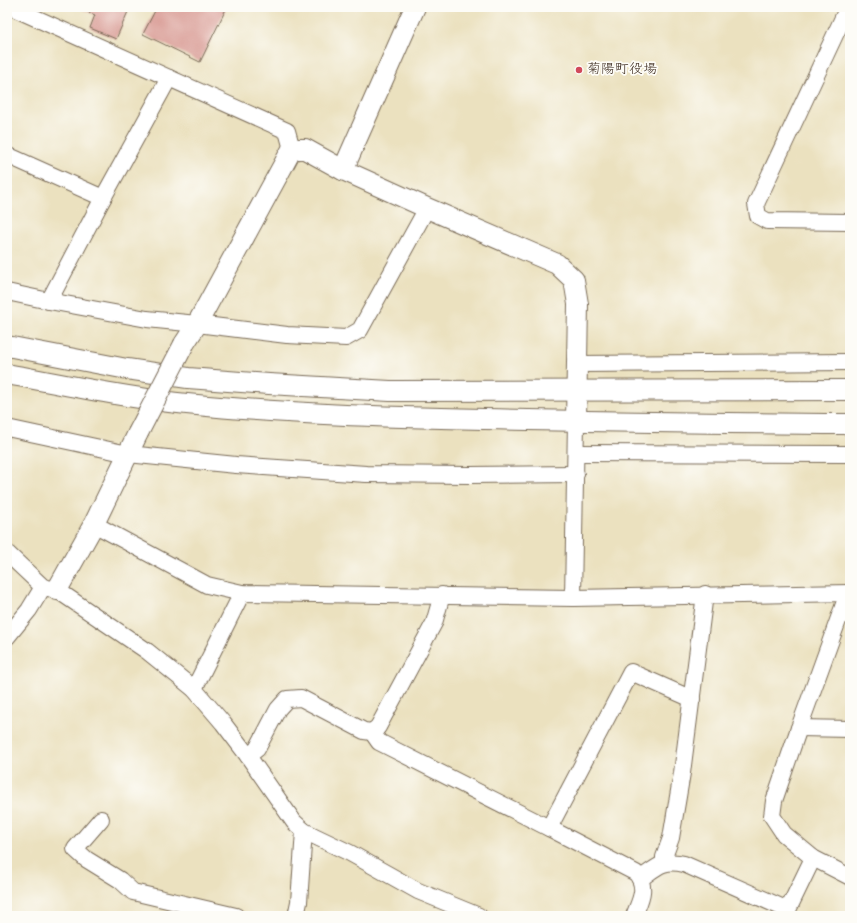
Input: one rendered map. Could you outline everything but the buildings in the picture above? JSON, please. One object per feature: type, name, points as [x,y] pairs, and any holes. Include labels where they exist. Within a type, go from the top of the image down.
[{"type":"street","points":[[7,637],[29,610],[50,589],[94,524],[138,433],[184,344],[197,324],[292,149],[287,131],[11,7]]},
{"type":"street","points":[[343,170],[415,7]]},
{"type":"street","points":[[848,7],[756,204],[758,216],[767,221],[850,222]]},
{"type":"street","points":[[49,302],[168,78]]},
{"type":"street","points":[[292,149],[305,149],[343,170],[557,264],[574,280],[578,304],[573,598]]},
{"type":"street","points":[[7,156],[103,198]]},
{"type":"street","points":[[7,292],[49,302],[147,320],[197,324],[287,335],[346,338],[360,330],[427,208]]},
{"type":"street","points":[[7,346],[127,369],[173,375],[269,384],[390,391],[850,390]]},
{"type":"street","points":[[577,364],[850,362]]},
{"type":"street","points":[[7,374],[178,403],[267,411],[389,417],[850,424]]},
{"type":"street","points":[[7,428],[128,454],[236,466],[366,474],[576,474]]},
{"type":"street","points":[[576,453],[850,454]]},
{"type":"street","points":[[94,524],[207,585],[242,594],[442,595],[573,598],[705,594],[849,593],[799,728],[774,801],[772,816],[784,834],[813,858],[850,877]]},
{"type":"street","points":[[7,553],[50,589],[147,651],[194,689],[248,756],[294,822],[304,831],[350,853],[418,890],[479,916]]},
{"type":"street","points":[[194,689],[242,594]]},
{"type":"street","points":[[664,863],[664,857],[671,838],[681,780],[705,594]]},
{"type":"street","points":[[248,756],[257,750],[278,709],[287,699],[301,698],[364,731],[372,732],[378,727],[434,623],[442,595]]},
{"type":"street","points":[[549,828],[631,672],[692,699]]},
{"type":"street","points":[[799,728],[850,729]]},
{"type":"street","points":[[372,732],[379,742],[636,873],[643,887],[641,898],[634,916]]},
{"type":"street","points":[[101,819],[75,849],[86,859],[120,880],[133,892],[236,916]]},
{"type":"street","points":[[296,916],[299,902],[304,831]]},
{"type":"street","points":[[640,879],[664,863],[673,861],[684,864],[787,913],[813,858]]},
{"type":"place","name":"菊陽町役場","points":[[579,70]]}]
